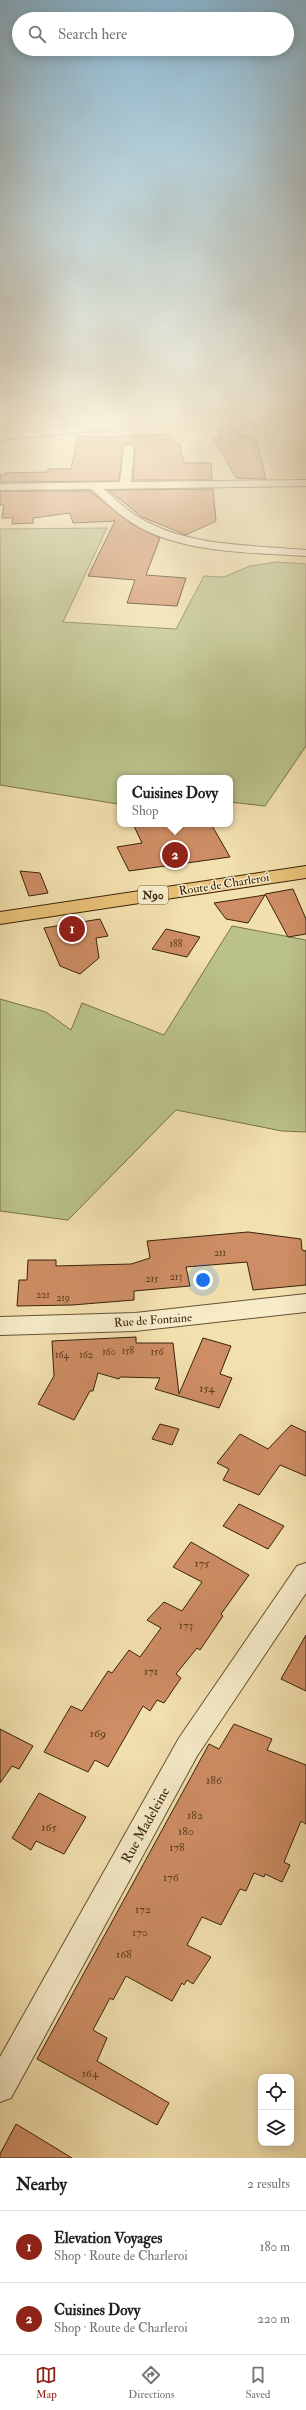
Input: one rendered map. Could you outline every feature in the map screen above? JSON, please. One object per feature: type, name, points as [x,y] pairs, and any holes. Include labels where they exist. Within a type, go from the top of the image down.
[{"type":"main road","name":"Route de Charleroi","points":[[0,918],[306,872]]},
{"type":"street","points":[[135,520],[144,526],[174,538],[306,553]]},
{"type":"street","name":"Rue de Fontaine","points":[[0,1326],[135,1322],[306,1303]]},
{"type":"street","name":"Rue Madeleine","points":[[0,2087],[188,1747],[306,1574]]},
{"type":"green space","points":[[107,528],[63,622],[176,629],[204,576],[224,577],[250,566],[277,562],[306,564],[306,746],[265,806],[233,802],[233,775],[117,775],[117,804],[0,785],[0,529]]},
{"type":"green space","points":[[232,926],[306,940],[306,1132],[282,1131],[176,1110],[68,1220],[0,1211],[0,999],[46,1012],[71,1030],[82,1003],[164,1035]]},
{"type":"building","points":[[13,520],[33,520],[33,523],[12,524]]},
{"type":"building","points":[[72,520],[127,520],[160,538],[146,575],[186,578],[177,606],[127,603],[135,580],[88,576],[115,521],[73,523]]},
{"type":"building","points":[[149,520],[216,520],[216,521],[186,535]]},
{"type":"building","points":[[134,827],[213,827],[230,857],[129,871],[117,847],[142,843]]},
{"type":"building","points":[[20,871],[40,873],[48,893],[29,896]]},
{"type":"building","points":[[293,889],[306,919],[306,934],[288,937],[265,894]]},
{"type":"building","points":[[265,895],[248,923],[226,919],[214,903]]},
{"type":"building","points":[[100,919],[108,936],[96,938],[99,958],[80,974],[60,966],[44,928]]},
{"type":"building","points":[[166,929],[200,937],[187,957],[152,949]]},
{"type":"building","points":[[248,1232],[301,1239],[302,1250],[306,1251],[306,1285],[253,1290],[247,1262],[186,1267],[190,1286],[134,1291],[134,1300],[72,1305],[17,1306],[19,1280],[27,1280],[28,1260],[56,1260],[56,1266],[131,1264],[150,1258],[147,1241]]},
{"type":"building","points":[[136,1337],[136,1343],[173,1343],[179,1394],[203,1338],[231,1346],[220,1374],[232,1378],[219,1408],[155,1389],[160,1378],[120,1377],[119,1379],[98,1373],[93,1391],[90,1391],[74,1420],[38,1404],[54,1376],[52,1341]]},
{"type":"building","points":[[160,1424],[179,1429],[172,1445],[152,1439]]},
{"type":"building","points":[[291,1425],[306,1432],[306,1476],[280,1465],[259,1495],[223,1480],[229,1469],[217,1463],[240,1434],[268,1449]]},
{"type":"building","points":[[239,1504],[284,1526],[268,1549],[223,1526]]},
{"type":"building","points":[[191,1542],[249,1575],[221,1614],[223,1616],[200,1650],[197,1648],[176,1674],[181,1678],[164,1703],[157,1700],[150,1711],[143,1706],[108,1767],[95,1760],[88,1772],[44,1752],[71,1706],[82,1711],[108,1671],[112,1673],[129,1650],[140,1657],[161,1628],[147,1620],[164,1602],[182,1611],[202,1582],[173,1567]]},
{"type":"building","points":[[306,1635],[306,1691],[281,1679]]},
{"type":"building","points":[[234,1724],[272,1739],[267,1750],[306,1765],[306,1824],[301,1821],[284,1862],[290,1865],[282,1882],[265,1874],[264,1877],[254,1873],[246,1891],[240,1889],[221,1925],[202,1917],[187,1945],[211,1957],[193,1984],[187,1980],[184,1985],[182,1983],[172,2001],[126,1976],[113,2000],[110,1998],[93,2030],[107,2038],[97,2061],[169,2103],[157,2125],[37,2059],[209,1744],[219,1749]]},
{"type":"building","points":[[0,1729],[33,1746],[19,1769],[12,1766],[0,1783]]},
{"type":"building","points":[[39,1793],[86,1817],[64,1854],[36,1841],[31,1850],[12,1838]]},
{"type":"building","points":[[16,2124],[72,2158],[0,2158],[0,2154]]},
{"type":"place","name":"Cuisines Dovy","points":[[175,855]]},
{"type":"place","name":"Elevation Voyages","points":[[72,929]]}]
